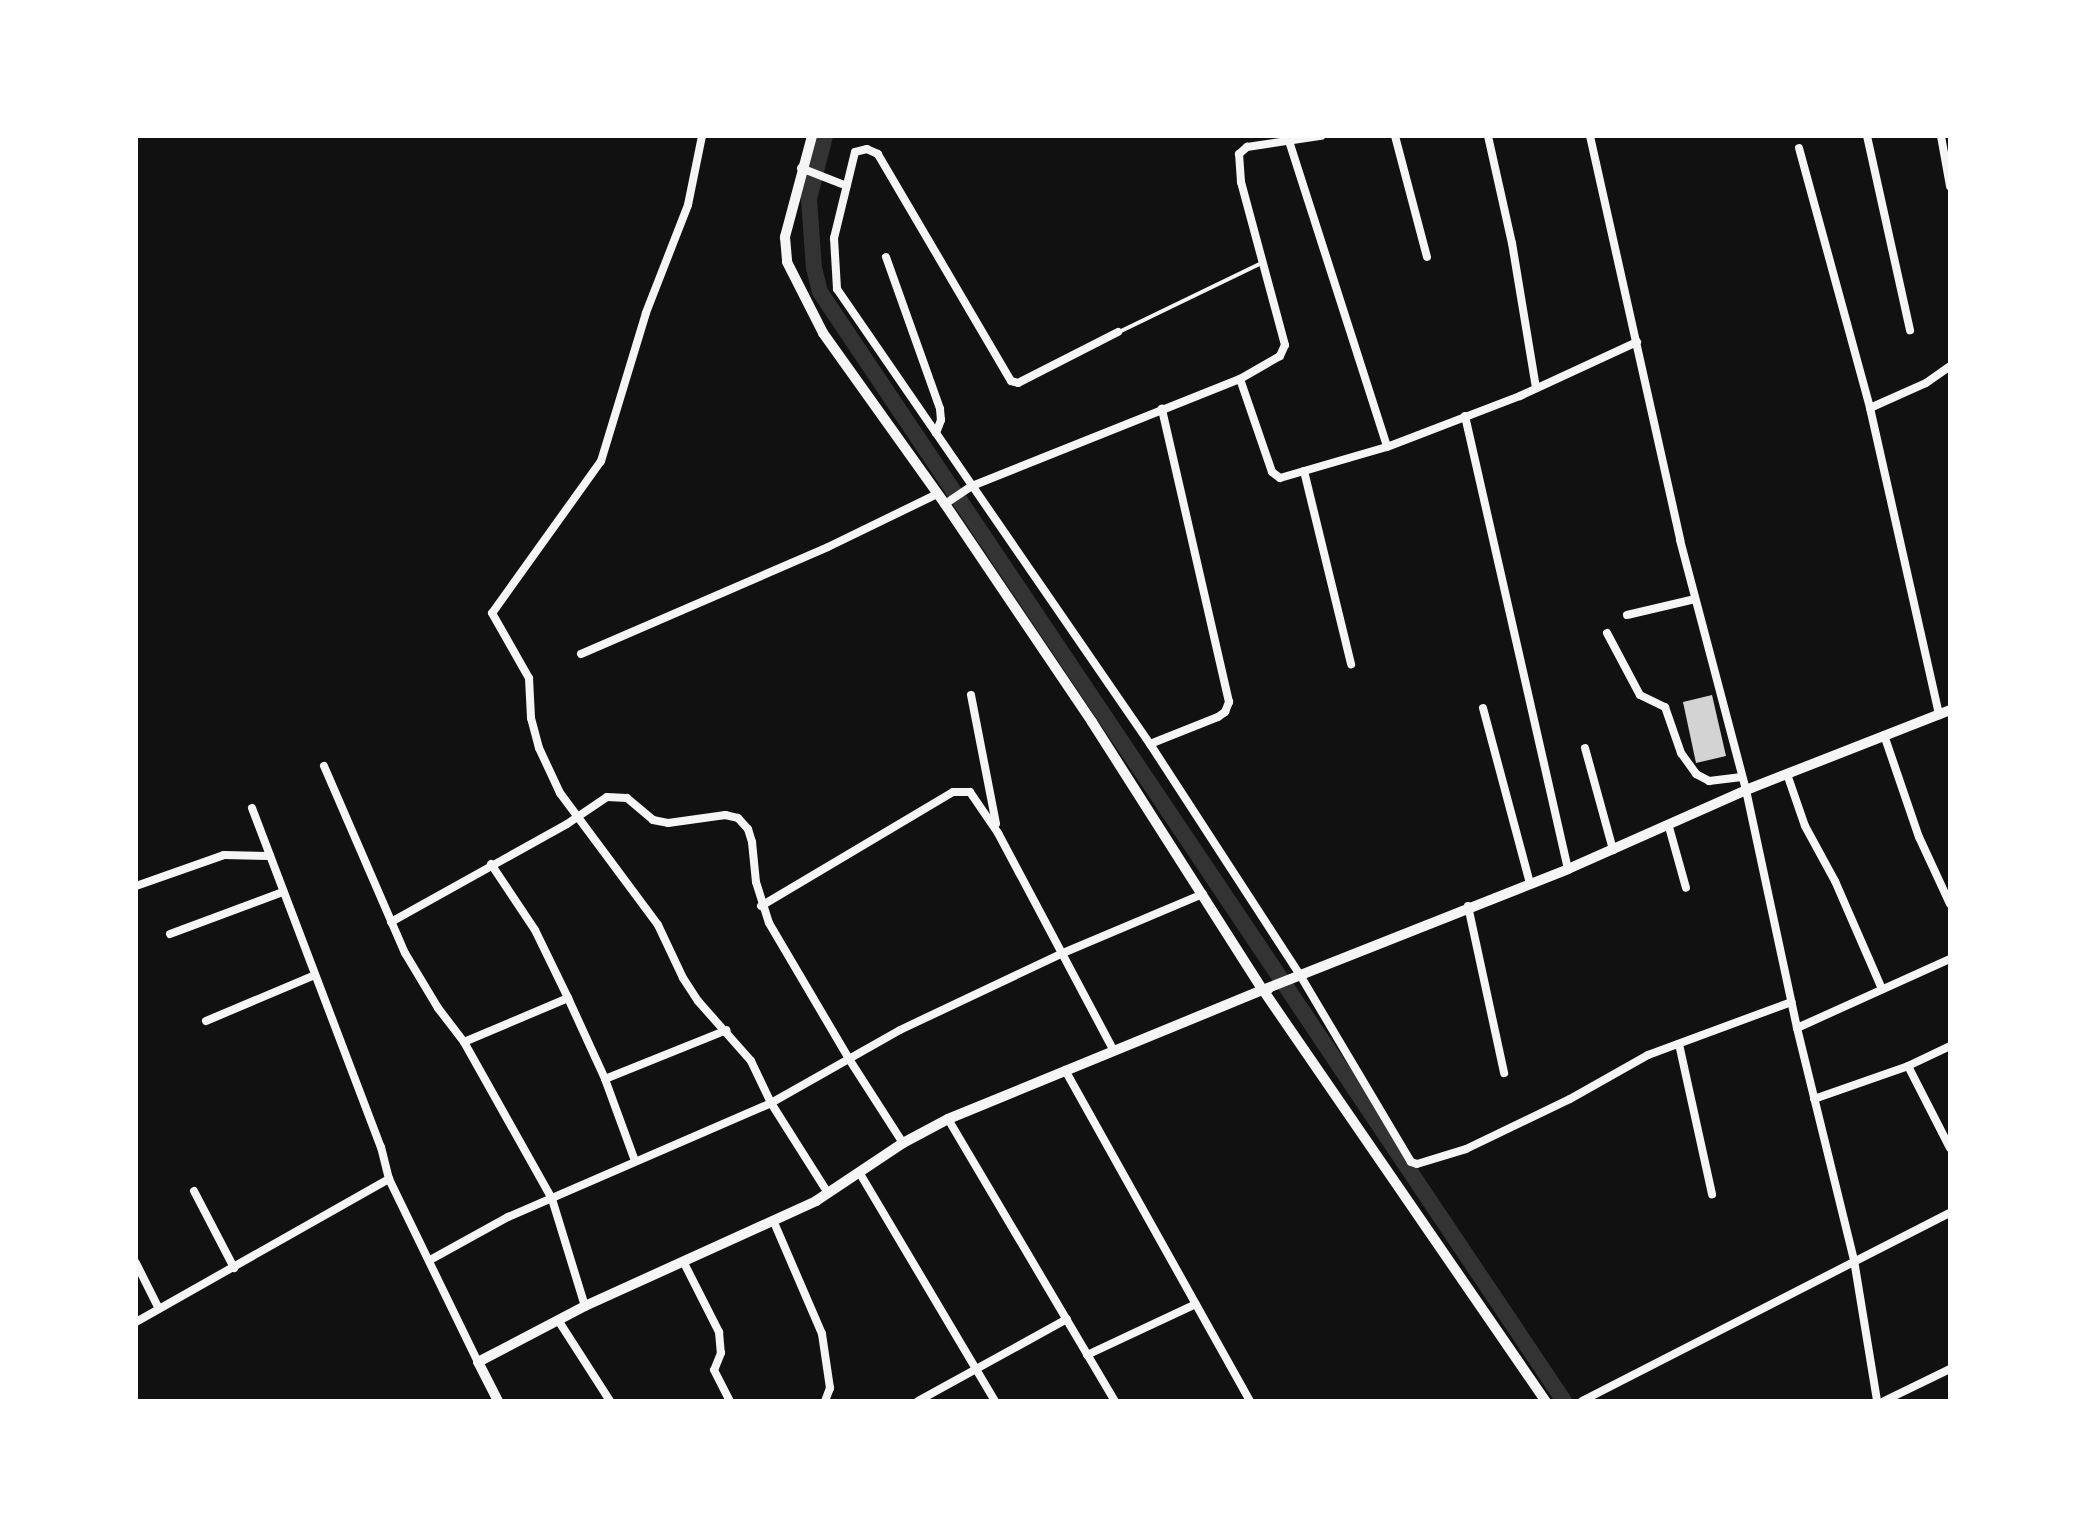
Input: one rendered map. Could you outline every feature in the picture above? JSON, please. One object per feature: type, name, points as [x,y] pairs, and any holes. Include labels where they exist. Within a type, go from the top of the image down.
[{"type":"street","points":[[702,136],[688,205],[646,313],[601,461],[492,613],[529,678],[531,718],[539,748],[560,793],[658,925],[690,989],[751,1061],[771,1103],[828,1193]]},
{"type":"street","points":[[812,136],[785,237],[787,262],[793,278],[823,333],[937,494],[947,503],[1265,989],[1546,1401]]},
{"type":"street","points":[[947,503],[970,488],[1240,379],[1280,356],[1284,349],[1241,182],[1239,154],[1247,147],[1321,136]]},
{"type":"street","points":[[1395,136],[1427,257]]},
{"type":"street","points":[[1488,136],[1512,243],[1536,388]]},
{"type":"street","points":[[1590,136],[1695,599],[1746,790],[1791,1002],[1854,1260],[1877,1401]]},
{"type":"street","points":[[1867,136],[1910,330]]},
{"type":"street","points":[[1941,136],[1950,186]]},
{"type":"street","points":[[1289,141],[1387,447]]},
{"type":"street","points":[[1799,148],[1870,408],[1939,715]]},
{"type":"street","points":[[1118,332],[1018,383],[1013,382],[878,154],[867,149],[855,152],[834,238],[837,289],[970,488],[1150,744],[1298,975],[1414,1165],[1466,1149],[1570,1099],[1648,1055],[1706,1030],[1791,1002]]},
{"type":"street","points":[[804,169],[847,186]]},
{"type":"street","points":[[886,257],[940,409],[941,420],[936,433]]},
{"type":"street","points":[[1240,379],[1272,472],[1280,478],[1387,447],[1536,388],[1637,342]]},
{"type":"street","points":[[1870,408],[1926,383],[1950,366]]},
{"type":"street","points":[[1150,744],[1218,717],[1229,702],[1162,409]]},
{"type":"street","points":[[1465,416],[1568,869]]},
{"type":"street","points":[[1304,471],[1351,664]]},
{"type":"street","points":[[581,654],[828,547],[937,494]]},
{"type":"street","points":[[1627,615],[1695,599]]},
{"type":"street","points":[[1607,633],[1640,695],[1665,707],[1681,753],[1696,774],[1709,781],[1742,777]]},
{"type":"street","points":[[971,695],[998,833]]},
{"type":"street","points":[[1483,708],[1530,884]]},
{"type":"street","points":[[478,1362],[585,1306],[828,1193],[903,1143],[948,1119],[1113,1049],[1568,869],[1669,827],[1746,790],[1950,710]]},
{"type":"street","points":[[1884,735],[1919,837],[1950,904]]},
{"type":"street","points":[[1585,748],[1613,850]]},
{"type":"street","points":[[324,766],[391,922],[438,1008],[464,1042],[552,1199],[585,1306]]},
{"type":"street","points":[[1787,774],[1805,826],[1835,881],[1882,989]]},
{"type":"street","points":[[761,906],[953,792],[970,792],[998,833],[1113,1049]]},
{"type":"street","points":[[391,922],[614,796],[627,798],[653,820],[668,823],[725,815],[738,818],[748,829],[752,842],[761,906],[849,1059],[903,1143]]},
{"type":"street","points":[[252,808],[389,1179],[498,1401]]},
{"type":"street","points":[[1669,827],[1686,888]]},
{"type":"street","points":[[136,886],[224,855],[270,856]]},
{"type":"street","points":[[491,864],[535,930],[568,998],[605,1079],[635,1161]]},
{"type":"street","points":[[170,934],[283,892]]},
{"type":"street","points":[[430,1260],[480,1230],[771,1103],[900,1030],[1063,953],[1203,894]]},
{"type":"street","points":[[1468,906],[1504,1073]]},
{"type":"street","points":[[1797,1028],[1950,959]]},
{"type":"street","points":[[206,1021],[315,975]]},
{"type":"street","points":[[464,1042],[568,998]]},
{"type":"street","points":[[605,1079],[727,1030]]},
{"type":"street","points":[[1679,1044],[1712,1194]]},
{"type":"street","points":[[1814,1099],[1908,1066],[1950,1046]]},
{"type":"street","points":[[1908,1066],[1950,1148]]},
{"type":"street","points":[[1065,1070],[1250,1401]]},
{"type":"street","points":[[948,1119],[1115,1401]]},
{"type":"street","points":[[859,1172],[979,1369],[995,1401]]},
{"type":"street","points":[[136,1322],[389,1179]]},
{"type":"street","points":[[194,1191],[234,1268]]},
{"type":"street","points":[[1582,1401],[1950,1213]]},
{"type":"street","points":[[773,1220],[822,1334],[830,1388],[825,1401]]},
{"type":"street","points":[[683,1261],[719,1332],[721,1353],[714,1370],[730,1401]]},
{"type":"street","points":[[136,1263],[159,1309]]},
{"type":"street","points":[[1087,1355],[1196,1304]]},
{"type":"street","points":[[918,1401],[1067,1319]]},
{"type":"street","points":[[558,1320],[610,1401]]},
{"type":"street","points":[[1884,1401],[1950,1369]]},
{"type":"lane","points":[[1118,332],[1264,262]]},
{"type":"building","points":[[1712,695],[1726,756],[1696,763],[1683,702]]},
{"type":"waterway","points":[[825,136],[809,199],[814,268],[820,292],[1564,1401]]}]
